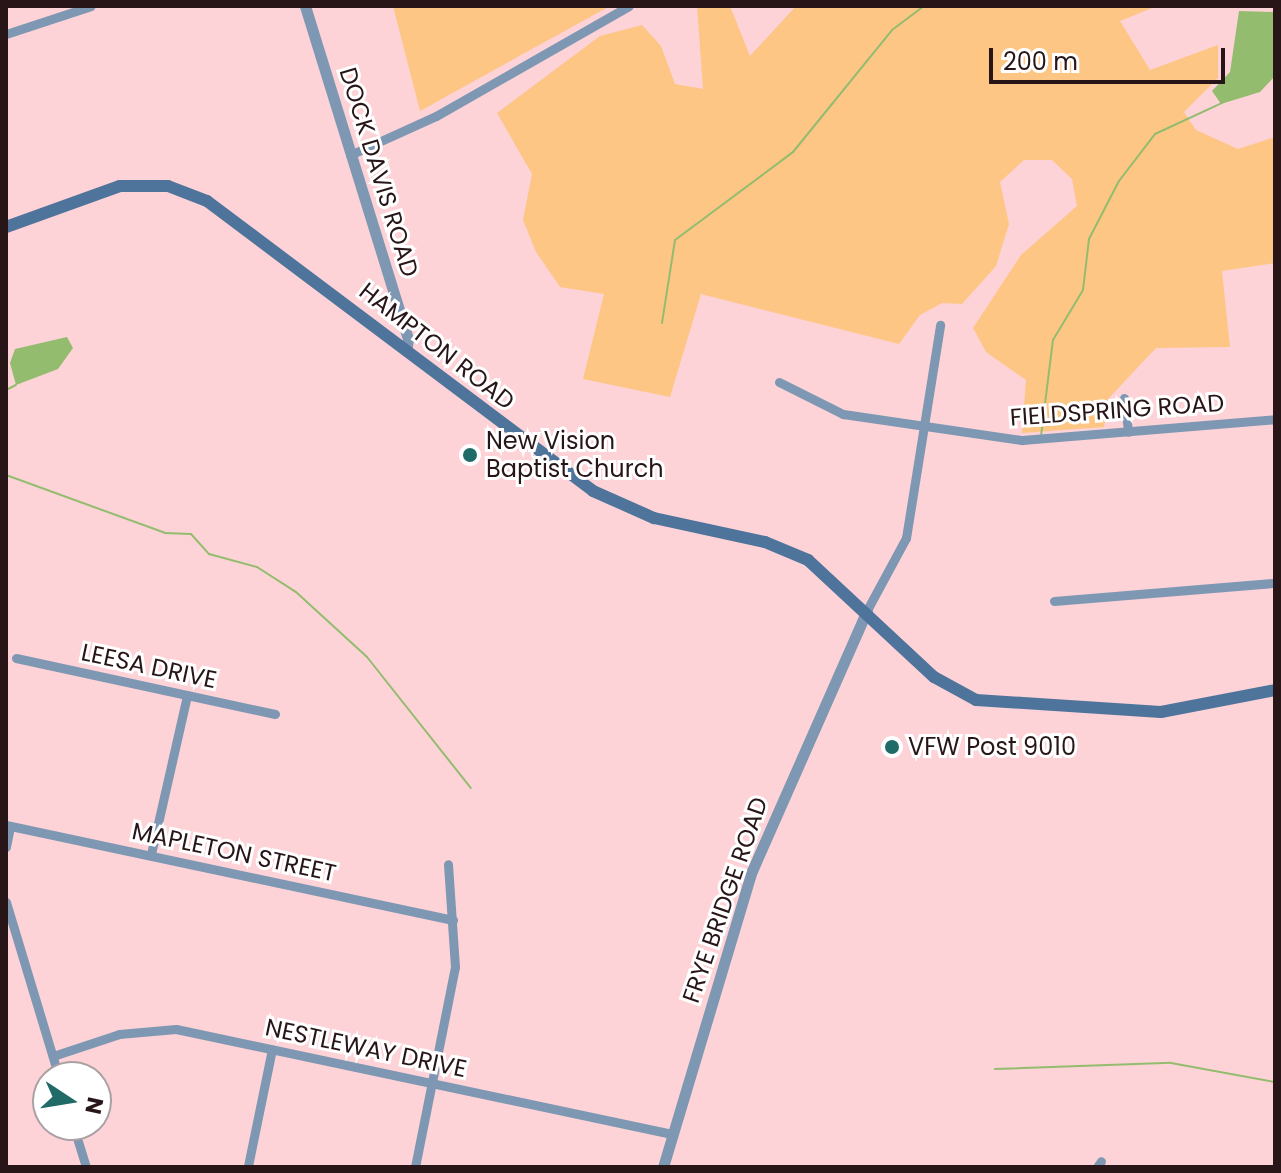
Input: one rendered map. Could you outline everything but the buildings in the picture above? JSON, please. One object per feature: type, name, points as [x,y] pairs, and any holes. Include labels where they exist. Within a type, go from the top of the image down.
[{"type":"main road","name":"HAMPTON ROAD","points":[[6,227],[120,186],[188,192],[230,215],[608,501],[786,549],[867,610],[934,677],[989,704],[1161,712],[1275,690]]},
{"type":"street","points":[[6,34],[91,6]]},
{"type":"street","name":"DOCK DAVIS ROAD","points":[[305,6],[408,339],[406,351]]},
{"type":"street","points":[[350,155],[436,116],[629,6]]},
{"type":"street","points":[[867,610],[906,538],[940,325]]},
{"type":"street","name":"FIELDSPRING ROAD","points":[[779,382],[843,414],[923,430],[1022,440],[1275,419]]},
{"type":"street","points":[[1124,398],[1128,432]]},
{"type":"street","points":[[1054,601],[1275,583]]},
{"type":"street","name":"FRYE BRIDGE ROAD","points":[[663,1167],[752,871],[867,610]]},
{"type":"street","name":"LEESA DRIVE","points":[[16,658],[275,714]]},
{"type":"street","points":[[151,854],[187,695]]},
{"type":"street","points":[[6,847],[8,826]]},
{"type":"street","name":"MAPLETON STREET","points":[[8,826],[453,920]]},
{"type":"street","points":[[415,1167],[451,997],[453,920],[448,864]]},
{"type":"street","points":[[6,902],[54,1061]]},
{"type":"street","name":"NESTLEWAY DRIVE","points":[[53,1056],[159,1028],[672,1134]]},
{"type":"street","points":[[248,1166],[272,1049]]},
{"type":"street","points":[[78,1141],[86,1167]]},
{"type":"shaded area","points":[[393,6],[610,6],[420,111]]},
{"type":"shaded area","points":[[697,6],[730,6],[750,56],[796,6],[1157,6],[1120,21],[1150,70],[1218,45],[1218,78],[1184,112],[1196,130],[1238,149],[1275,137],[1275,263],[1222,271],[1230,347],[1156,348],[1109,398],[1104,427],[1022,433],[1026,380],[986,352],[973,328],[1021,255],[1077,206],[1072,179],[1052,160],[1024,160],[1000,182],[1009,224],[996,266],[962,304],[942,303],[920,315],[899,344],[701,294],[670,397],[583,379],[604,294],[560,287],[536,252],[523,220],[532,174],[497,113],[600,36],[642,25],[661,46],[675,84],[703,89]]},
{"type":"shaded area","points":[[1239,11],[1275,12],[1275,76],[1260,92],[1221,104],[1212,91],[1230,72]]},
{"type":"shaded area","points":[[67,337],[73,348],[58,369],[16,385],[10,363],[15,349]]},
{"type":"waterway","points":[[662,323],[675,240],[793,152],[892,30],[924,6]]},
{"type":"waterway","points":[[1041,436],[1053,340],[1083,290],[1089,239],[1119,181],[1155,134],[1222,103]]},
{"type":"waterway","points":[[6,390],[16,385]]},
{"type":"waterway","points":[[6,475],[165,533],[191,534],[209,554],[257,567],[296,592],[367,657],[471,788]]},
{"type":"waterway","points":[[995,1069],[1171,1063],[1275,1082]]},
{"type":"place","name":"New Vision Baptist Church","points":[[470,455]]},
{"type":"place","name":"VFW Post 9010","points":[[892,747]]}]
